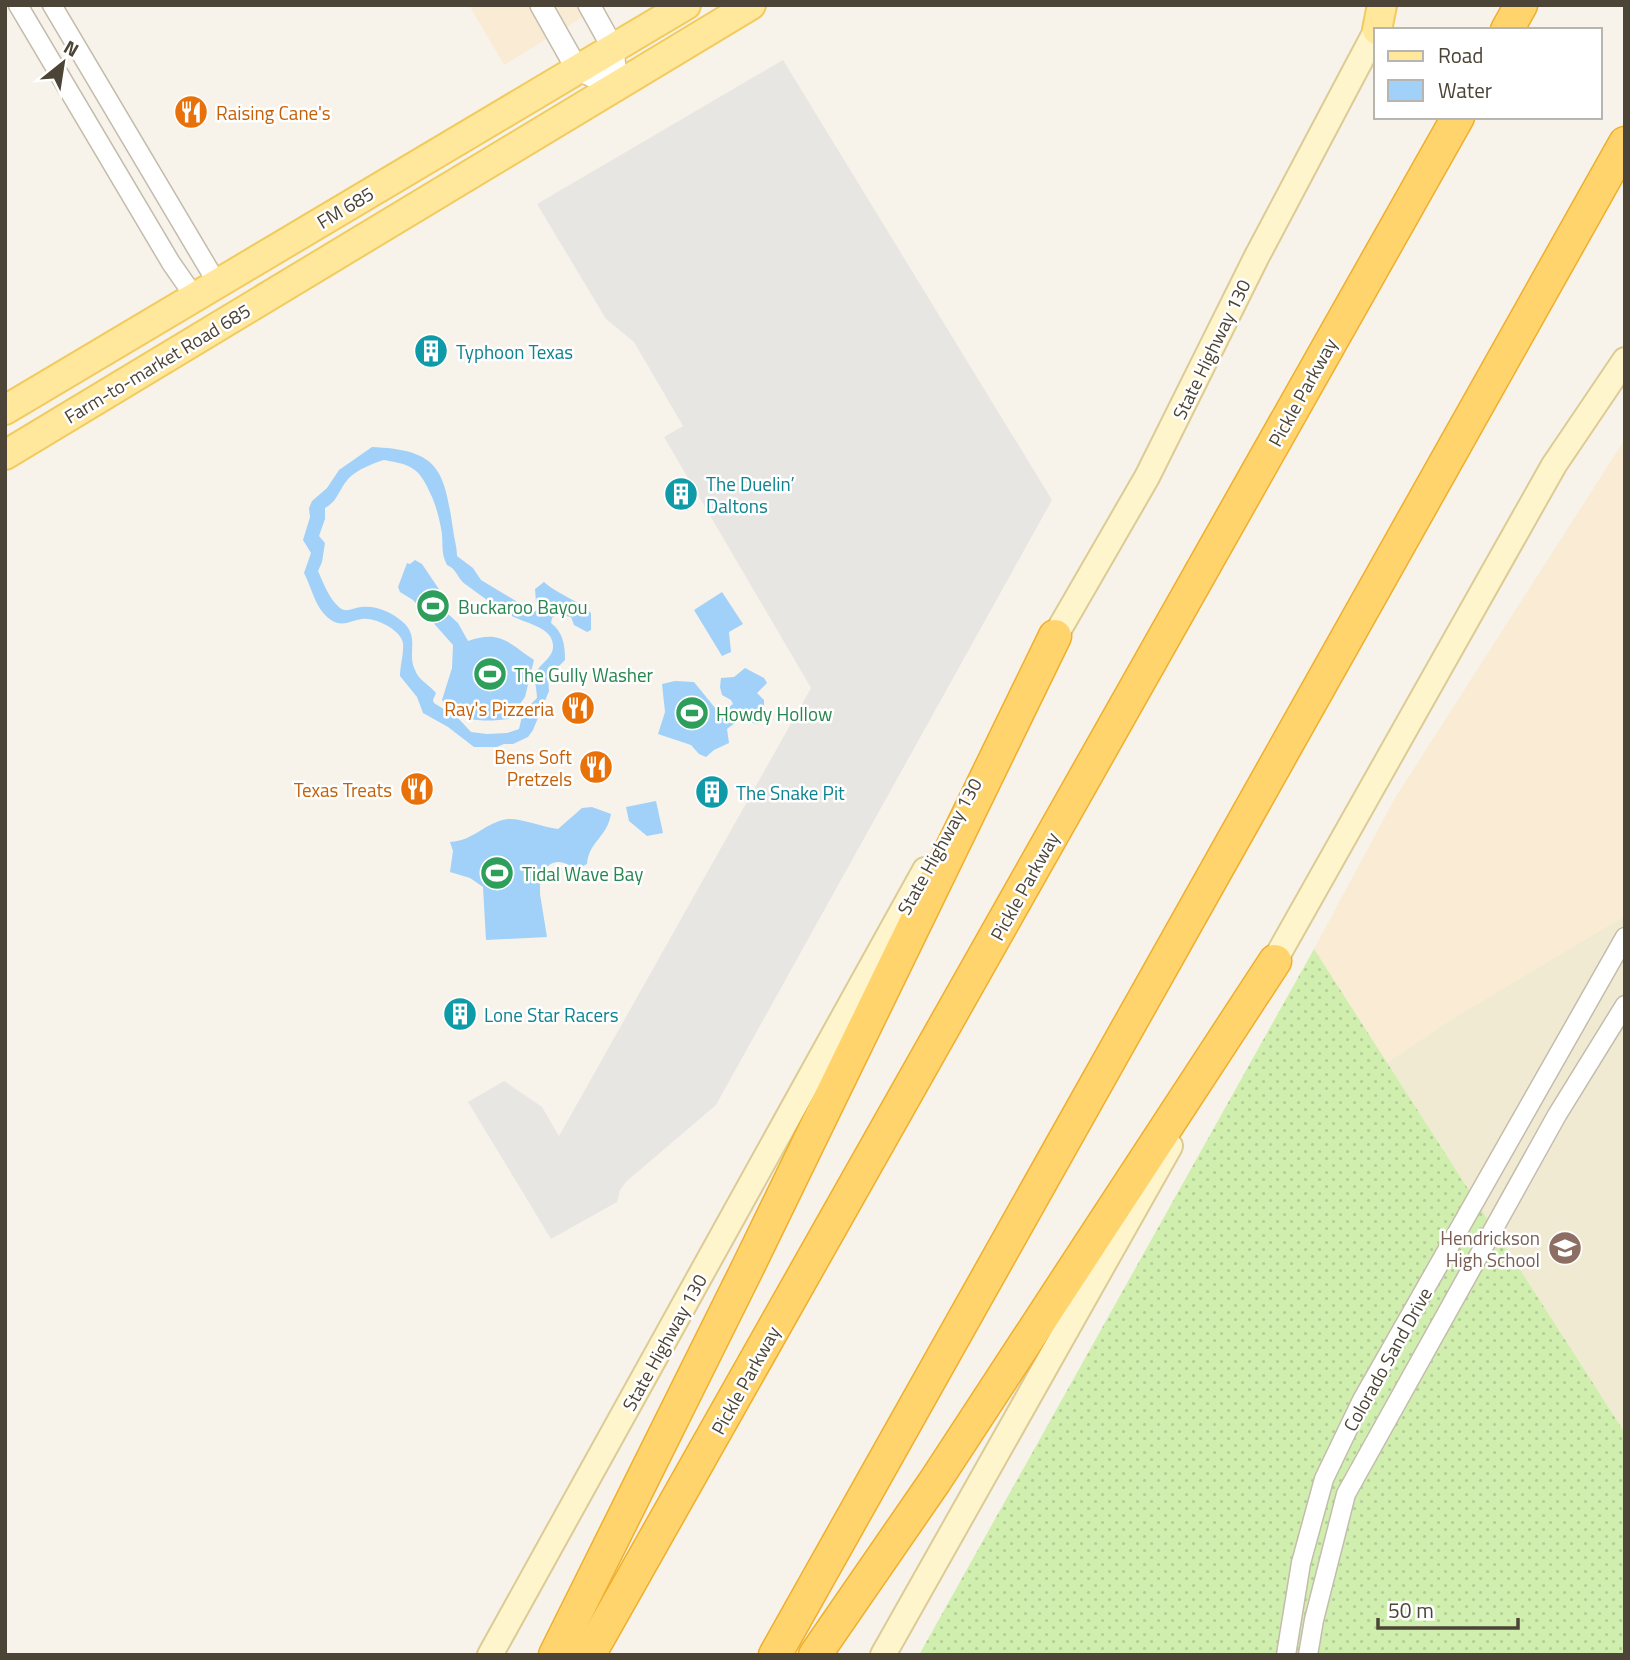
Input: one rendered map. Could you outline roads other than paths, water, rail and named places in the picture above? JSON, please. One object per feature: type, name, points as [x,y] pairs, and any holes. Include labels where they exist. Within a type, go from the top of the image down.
[{"type":"highway","points":[[1508,28],[1521,5]]},
{"type":"highway","name":"Pickle Parkway","points":[[589,1655],[1457,119]]},
{"type":"highway","points":[[775,1655],[1625,143]]},
{"type":"highway","points":[[555,1655],[748,1267],[1055,636]]},
{"type":"highway","points":[[815,1655],[943,1469],[1275,961]]},
{"type":"main road","name":"FM 685","points":[[5,410],[686,5]]},
{"type":"main road","name":"FM 685","points":[[309,271],[751,5]]},
{"type":"main road","points":[[1378,28],[1382,5]]},
{"type":"main road","name":"State Highway 130","points":[[1379,28],[1392,5]]},
{"type":"main road","name":"State Highway 130","points":[[490,1655],[1055,636],[1147,477],[1263,244],[1374,37]]},
{"type":"main road","name":"Farm-to-market Road 685","points":[[5,456],[309,271]]},
{"type":"main road","points":[[883,1655],[1554,465],[1625,360]]},
{"type":"street","points":[[18,5],[145,219],[205,290]]},
{"type":"street","points":[[52,5],[170,205],[205,290]]},
{"type":"street","points":[[541,5],[577,69],[617,88]]},
{"type":"street","points":[[589,5],[613,48],[617,88]]},
{"type":"street","points":[[41,44],[68,31]]},
{"type":"street","points":[[145,219],[170,205]]},
{"type":"street","name":"Colorado Sand Drive","points":[[1286,1655],[1301,1563],[1324,1479],[1362,1400],[1625,937]]},
{"type":"street","name":"Colorado Sand Drive","points":[[1308,1655],[1314,1620],[1346,1494],[1557,1115],[1625,1005]]},
{"type":"water","points":[[372,447],[394,449],[425,458],[441,477],[446,491],[457,556],[473,568],[481,580],[534,612],[541,608],[536,602],[535,589],[544,582],[591,613],[591,630],[587,632],[574,625],[571,617],[557,614],[552,618],[551,623],[562,639],[565,660],[548,677],[549,691],[528,737],[497,747],[474,747],[448,727],[423,713],[417,697],[400,676],[403,643],[398,633],[374,620],[335,622],[321,610],[304,573],[311,553],[303,540],[312,501],[327,488],[339,470]],"holes":[[[384,460],[415,470],[428,488],[438,516],[447,565],[462,582],[510,615],[542,629],[551,639],[553,649],[536,674],[537,698],[523,712],[519,729],[507,733],[471,732],[458,718],[434,703],[436,693],[415,670],[411,635],[405,624],[396,616],[379,609],[340,608],[325,586],[318,571],[325,543],[319,536],[325,519],[325,508],[333,502],[345,482],[356,472]]]},
{"type":"water","name":"The Gully Washer","points":[[415,560],[422,564],[449,604],[448,614],[458,623],[468,641],[496,637],[510,643],[534,660],[525,697],[509,719],[490,721],[463,717],[448,708],[442,700],[452,668],[453,645],[398,587],[407,563]]},
{"type":"water","points":[[722,592],[743,624],[729,632],[731,652],[722,656],[694,610]]},
{"type":"water","name":"Howdy Hollow","points":[[745,668],[764,678],[767,683],[757,693],[764,700],[764,714],[758,724],[739,720],[727,729],[729,743],[706,757],[691,745],[658,734],[665,712],[662,684],[675,681],[694,682],[720,714],[733,704],[722,695],[721,678],[734,677]]},
{"type":"water","points":[[656,801],[663,833],[647,836],[629,821],[626,807]]},
{"type":"water","name":"Tidal Wave Bay","points":[[592,807],[611,814],[606,829],[588,856],[587,864],[577,869],[557,862],[549,865],[540,874],[540,894],[547,937],[486,940],[483,887],[470,878],[450,872],[453,851],[450,842],[466,838],[508,819],[558,829],[582,808]]},
{"type":"place","name":"Raising Cane's","points":[[191,112]]},
{"type":"place","name":"Typhoon Texas","points":[[431,351]]},
{"type":"place","name":"The Duelin’ Daltons","points":[[681,494]]},
{"type":"place","name":"Buckaroo Bayou","points":[[433,606]]},
{"type":"place","name":"The Gully Washer","points":[[490,674]]},
{"type":"place","name":"Ray's Pizzeria","points":[[578,708]]},
{"type":"place","name":"Howdy Hollow","points":[[692,713]]},
{"type":"place","name":"Bens Soft Pretzels","points":[[596,767]]},
{"type":"place","name":"Texas Treats","points":[[417,789]]},
{"type":"place","name":"The Snake Pit","points":[[712,792]]},
{"type":"place","name":"Tidal Wave Bay","points":[[497,873]]},
{"type":"place","name":"Lone Star Racers","points":[[460,1014]]},
{"type":"place","name":"Hendrickson High School","points":[[1565,1248]]}]
